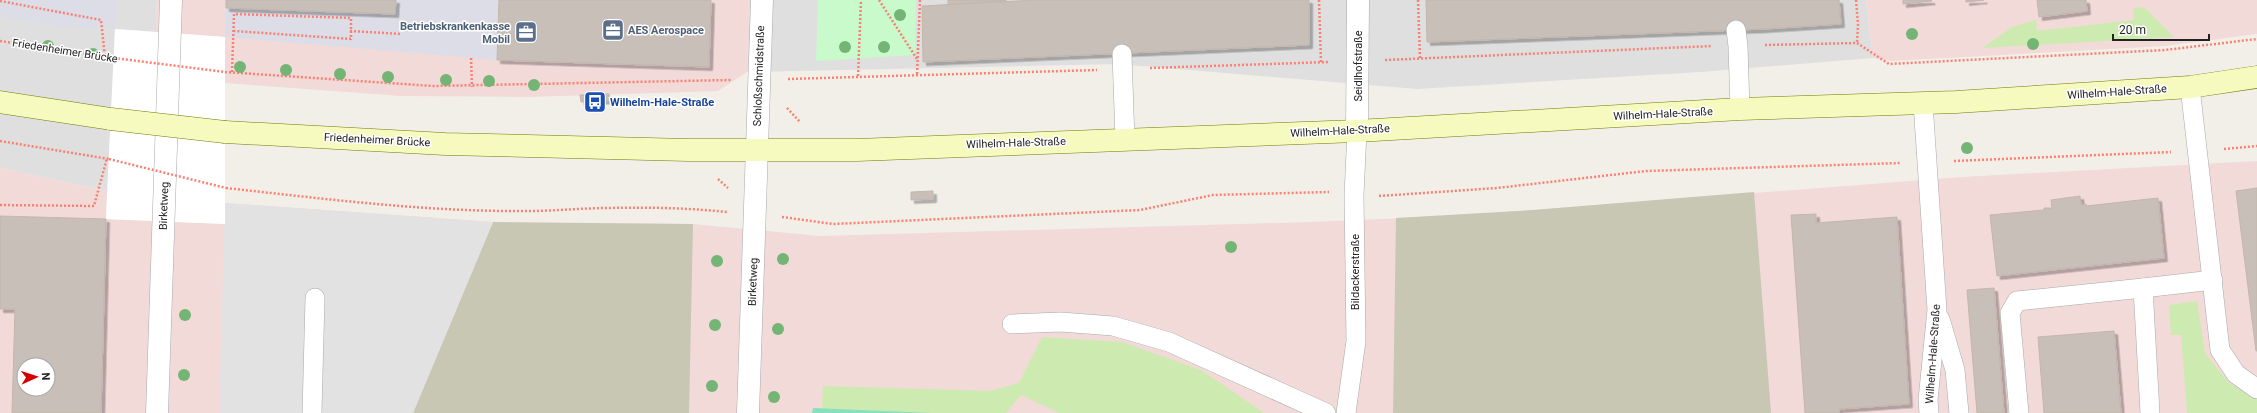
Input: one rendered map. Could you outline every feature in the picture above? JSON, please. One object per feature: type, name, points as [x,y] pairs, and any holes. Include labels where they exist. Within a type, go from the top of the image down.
[{"type":"main road","name":"Wilhelm-Hale-Straße","points":[[756,151],[829,150],[1357,131],[1740,109],[1923,103],[2190,87],[2257,77]]},
{"type":"main road","name":"Wilhelm-Hale-Straße","points":[[2190,87],[2257,92]]},
{"type":"main road","name":"Friedenheimer Brücke","points":[[0,102],[111,119],[225,132],[445,144],[756,151]]},
{"type":"street","name":"Birketweg","points":[[157,413],[171,0]]},
{"type":"street","name":"Schloßschmidstraße","points":[[756,151],[762,0]]},
{"type":"street","name":"Seidlhofstraße","points":[[1357,131],[1359,61],[1358,0]]},
{"type":"street","name":"Birketweg","points":[[748,413],[756,214],[756,151]]},
{"type":"lane","points":[[1737,38],[1740,109]]},
{"type":"lane","points":[[1123,61],[1125,140]]},
{"type":"lane","points":[[2190,87],[2196,151],[2213,280],[2220,350],[2236,374],[2257,389]]},
{"type":"lane","name":"Wilhelm-Hale-Straße","points":[[1923,103],[1937,310],[1928,400],[1930,413]]},
{"type":"lane","name":"Bildackerstraße","points":[[1346,413],[1356,341],[1354,195],[1357,131]]},
{"type":"lane","points":[[2019,413],[2010,313],[2017,301],[2213,280]]},
{"type":"lane","points":[[2143,288],[2150,413]]},
{"type":"lane","points":[[312,413],[315,298]]},
{"type":"lane","points":[[1937,310],[1955,370],[1959,413]]},
{"type":"lane","points":[[1012,324],[1061,322],[1113,326],[1169,342],[1326,413]]},
{"type":"path","points":[[858,76],[861,0]]},
{"type":"path","points":[[879,0],[917,59]]},
{"type":"path","points":[[917,74],[920,0]]},
{"type":"path","points":[[1320,0],[1321,63]]},
{"type":"path","points":[[1418,0],[1420,59]]},
{"type":"path","points":[[1856,0],[1858,24],[1857,43],[1889,64],[2165,50],[2257,39]]},
{"type":"path","points":[[0,1],[101,20],[105,57]]},
{"type":"path","points":[[300,11],[300,17]]},
{"type":"path","points":[[232,72],[234,14],[350,18],[350,39],[234,31]]},
{"type":"path","points":[[350,31],[402,34]]},
{"type":"path","name":"Friedenheimer Brücke","points":[[0,41],[105,57],[225,72],[322,80],[472,87],[917,74],[1123,61],[1242,64],[1321,63],[1420,59],[1737,38],[1857,43]]},
{"type":"path","points":[[471,58],[472,87]]},
{"type":"path","points":[[758,79],[829,150]]},
{"type":"path","points":[[0,141],[108,158],[226,188],[342,201],[475,210],[529,211],[610,208],[693,208],[833,224],[1140,210],[1213,195],[1325,191],[1354,195],[1378,196],[1497,188],[1646,171],[1927,162],[2196,151],[2257,146]]},
{"type":"path","points":[[688,150],[756,214]]},
{"type":"path","points":[[0,205],[94,206],[108,158]]},
{"type":"shaded area","points":[[0,0],[157,0],[156,32],[115,29],[107,191],[0,168]]},
{"type":"shaded area","points":[[0,0],[116,0],[115,29],[61,27],[0,17]]},
{"type":"shaded area","points":[[157,0],[749,0],[747,72],[718,91],[528,97],[401,96],[225,83],[225,37],[156,32]]},
{"type":"shaded area","points":[[396,0],[499,0],[497,60],[225,37],[226,8],[395,14]]},
{"type":"shaded area","points":[[749,0],[1866,0],[1873,58],[1700,72],[1417,89],[1118,64],[747,72]]},
{"type":"shaded area","points":[[1866,0],[2257,0],[2257,34],[2165,46],[1891,61],[1873,58]]},
{"type":"shaded area","points":[[2257,161],[2257,413],[0,413],[0,168],[107,191],[106,219],[225,224],[225,203],[493,222],[693,224],[820,236],[1310,222],[1455,216],[1962,177]]},
{"type":"shaded area","points":[[1754,192],[1771,413],[1393,413],[1396,218],[1533,210]]},
{"type":"shaded area","points":[[225,203],[493,222],[413,413],[219,413]]},
{"type":"shaded area","points":[[493,222],[693,224],[689,413],[413,413]]},
{"type":"green space","points":[[818,0],[916,0],[915,55],[816,61]]},
{"type":"green space","points":[[2144,7],[2174,37],[1982,48],[2012,27],[2036,20],[2037,31],[2134,20],[2133,8]]},
{"type":"green space","points":[[2197,301],[2205,353],[2229,383],[2257,399],[2257,413],[2187,413],[2181,335],[2171,335],[2169,305]]},
{"type":"green space","points":[[1042,337],[1122,342],[1201,370],[1264,413],[1059,413],[1021,395],[1006,413],[931,413],[822,409],[823,386],[990,391],[1019,383]]},
{"type":"green space","points":[[813,408],[933,413],[812,413]]},
{"type":"pier","points":[[115,29],[225,37],[225,224],[106,219]]},
{"type":"building","points":[[226,0],[396,0],[395,14],[226,8]]},
{"type":"building","points":[[499,0],[711,0],[709,67],[497,60]]},
{"type":"building","points":[[948,0],[1006,0],[1006,1],[948,5]]},
{"type":"building","points":[[1036,0],[1309,0],[1309,45],[923,62],[922,6]]},
{"type":"building","points":[[1426,0],[1839,0],[1841,24],[1764,29],[1427,42]]},
{"type":"building","points":[[1903,0],[1931,0],[1932,1],[1903,4]]},
{"type":"building","points":[[1966,0],[1984,0],[1966,2]]},
{"type":"building","points":[[2037,0],[2086,0],[2087,11],[2039,17]]},
{"type":"building","points":[[609,94],[610,100],[581,102],[580,95]]},
{"type":"building","points":[[2257,188],[2257,351],[2256,351],[2236,191]]},
{"type":"building","points":[[933,191],[933,199],[911,200],[911,192]]},
{"type":"building","points":[[2080,196],[2081,205],[2086,204],[2086,206],[2158,198],[2164,258],[1997,276],[1990,215],[2044,210],[2044,208],[2052,208],[2051,200]]},
{"type":"building","points":[[1816,214],[1816,223],[1897,217],[1909,404],[1839,409],[1839,413],[1805,413],[1791,215]]},
{"type":"building","points":[[0,216],[106,219],[101,413],[12,413],[15,309],[0,309]]},
{"type":"building","points":[[1994,288],[2004,413],[1977,413],[1967,290]]},
{"type":"building","points":[[2114,331],[2121,413],[2044,413],[2038,337]]},
{"type":"place","name":"AES Aerospace","points":[[613,30]]},
{"type":"place","name":"Betriebskrankenkasse Mobil","points":[[526,32]]},
{"type":"place","name":"Wilhelm-Hale-Straße","points":[[595,102]]}]
